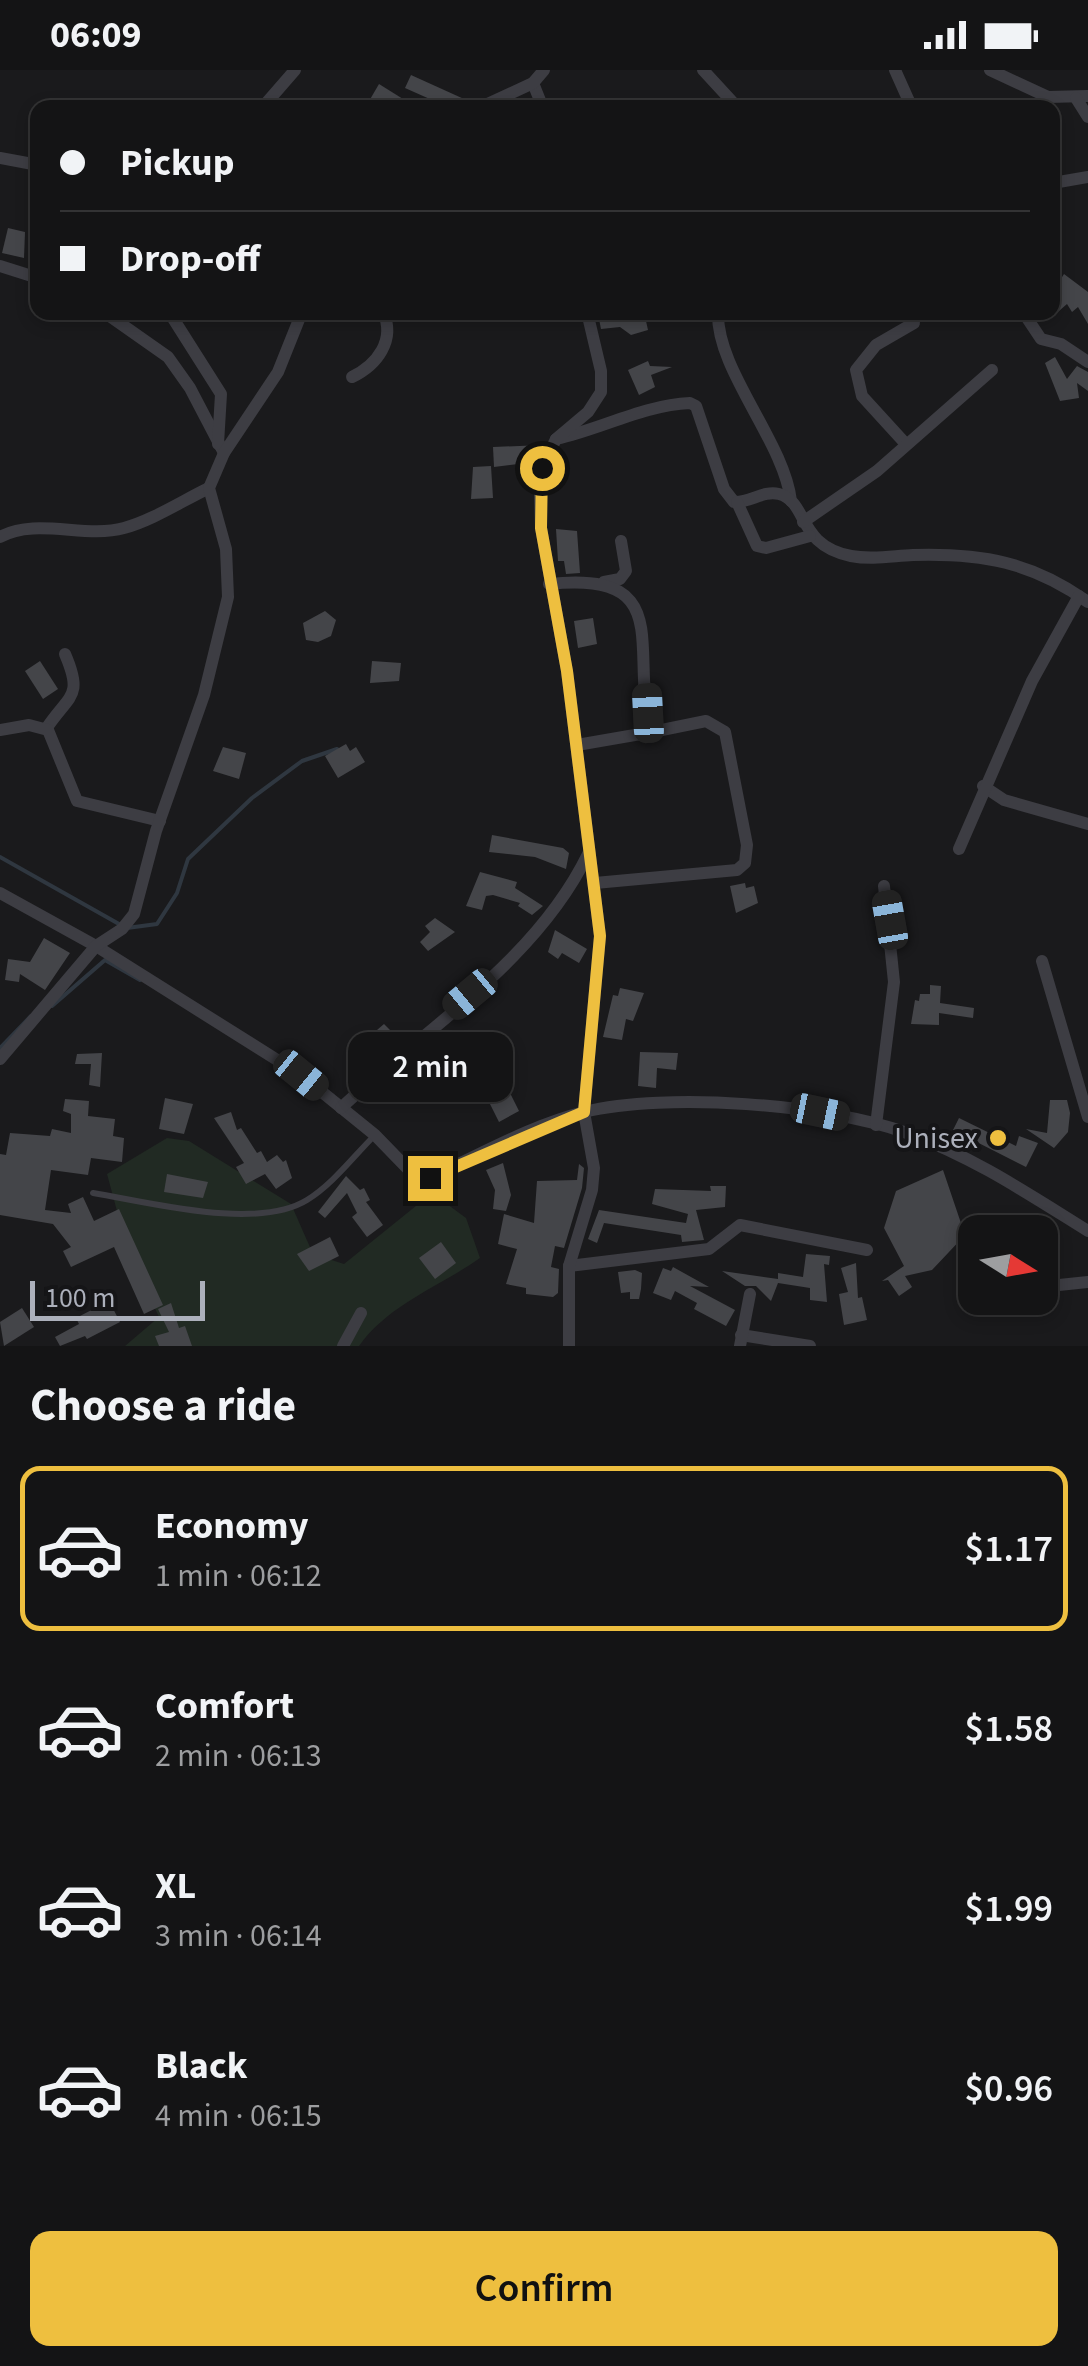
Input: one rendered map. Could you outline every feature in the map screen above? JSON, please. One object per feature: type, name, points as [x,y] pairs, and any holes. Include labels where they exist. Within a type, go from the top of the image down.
[{"type":"street","points":[[269,100],[295,70]]},
{"type":"street","points":[[496,100],[533,83],[544,70]]},
{"type":"street","points":[[703,70],[731,100]]},
{"type":"street","points":[[895,70],[908,100]]},
{"type":"street","points":[[990,70],[1048,97],[1082,97],[1088,117]]},
{"type":"street","points":[[533,83],[540,100]]},
{"type":"street","points":[[0,158],[30,164]]},
{"type":"street","points":[[1060,182],[1088,177]]},
{"type":"street","points":[[0,266],[30,275]]},
{"type":"street","points":[[115,320],[168,357],[190,388],[221,449]]},
{"type":"street","points":[[0,1059],[96,946],[134,914],[160,821],[204,695],[228,597],[226,549],[209,488],[221,449],[221,394],[174,320]]},
{"type":"street","points":[[221,449],[270,388],[299,320]]},
{"type":"street","points":[[352,377],[373,364],[386,342],[384,320]]},
{"type":"street","points":[[569,1346],[569,1266],[592,1190],[594,1168],[584,1112],[600,968],[577,746],[549,584],[540,495],[542,468],[556,439],[588,412],[600,392],[601,372],[589,320]]},
{"type":"street","points":[[720,320],[726,353],[786,478],[791,502],[810,536],[848,555],[994,560],[1037,570],[1084,599],[1032,680],[959,849]]},
{"type":"street","points":[[1028,320],[1041,339],[1061,344],[1088,362]]},
{"type":"street","points":[[904,442],[862,396],[856,370],[876,345],[914,323]]},
{"type":"street","points":[[803,522],[877,470],[904,442],[992,370]]},
{"type":"street","points":[[556,439],[601,429],[651,408],[690,403],[696,406],[724,489],[737,502],[757,546],[766,548],[810,536]]},
{"type":"street","points":[[0,537],[27,530],[100,532],[125,528],[209,488]]},
{"type":"street","points":[[737,502],[768,492],[791,502]]},
{"type":"street","points":[[549,584],[620,579],[626,571],[622,541]]},
{"type":"street","points":[[602,582],[635,606],[642,630],[652,732]]},
{"type":"street","points":[[46,729],[76,689],[76,676],[66,654]]},
{"type":"street","points":[[577,746],[706,721],[725,732],[747,845],[744,863],[737,870],[594,883]]},
{"type":"street","points":[[0,730],[28,726],[46,729],[54,738],[65,779],[77,801],[160,821]]},
{"type":"street","points":[[984,786],[1004,800],[1088,824]]},
{"type":"street","points":[[341,1108],[523,948],[570,890],[590,852]]},
{"type":"street","points":[[876,1125],[894,982],[884,886]]},
{"type":"street","points":[[0,893],[96,946],[301,1075],[408,1168],[430,1178],[584,1112],[691,1101],[820,1112],[911,1134],[972,1163],[1088,1230]]},
{"type":"street","points":[[1042,960],[1088,1117]]},
{"type":"street","points":[[569,1266],[709,1249],[740,1225],[867,1250]]},
{"type":"street","points":[[1058,1285],[1088,1282]]},
{"type":"street","points":[[750,1294],[741,1340],[810,1346]]},
{"type":"street","points":[[343,1346],[361,1314]]},
{"type":"lane","points":[[93,1193],[203,1210],[270,1212],[289,1208],[320,1190],[374,1135]]},
{"type":"shaded area","points":[[167,1138],[189,1141],[291,1204],[313,1254],[344,1264],[432,1193],[466,1218],[480,1258],[400,1307],[359,1346],[125,1346],[159,1317],[127,1248],[107,1174]]},
{"type":"building","points":[[411,75],[464,99],[432,100],[405,88]]},
{"type":"building","points":[[379,84],[403,99],[402,100],[370,100]]},
{"type":"building","points":[[8,228],[25,232],[24,258],[2,253]]},
{"type":"building","points":[[1064,274],[1088,292],[1088,324],[1078,307],[1072,312],[1067,304],[1060,310],[1060,280]]},
{"type":"building","points":[[599,320],[646,320],[648,330],[631,335],[620,327],[601,329]]},
{"type":"building","points":[[1055,357],[1067,379],[1077,366],[1088,372],[1088,391],[1077,383],[1079,398],[1060,401],[1045,363]]},
{"type":"building","points":[[648,361],[650,366],[672,367],[651,375],[655,387],[639,395],[628,370]]},
{"type":"building","points":[[542,445],[526,463],[494,467],[493,447]]},
{"type":"building","points":[[491,466],[493,498],[471,499],[473,467]]},
{"type":"building","points":[[556,529],[577,531],[580,573],[566,574],[564,561],[558,561]]},
{"type":"building","points":[[325,611],[336,620],[331,636],[318,642],[306,640],[303,623]]},
{"type":"building","points":[[593,618],[597,644],[578,648],[574,621]]},
{"type":"building","points":[[40,661],[58,689],[43,699],[25,671]]},
{"type":"building","points":[[372,661],[401,663],[399,681],[370,683]]},
{"type":"building","points":[[346,744],[350,751],[356,747],[365,762],[338,778],[325,756]]},
{"type":"building","points":[[223,747],[246,753],[239,779],[213,771]]},
{"type":"building","points":[[492,835],[563,848],[569,853],[566,869],[535,857],[489,852]]},
{"type":"building","points":[[480,872],[517,882],[515,888],[543,906],[532,915],[518,906],[520,903],[493,895],[486,896],[482,910],[466,906]]},
{"type":"building","points":[[745,883],[746,888],[754,886],[758,903],[736,913],[730,886]]},
{"type":"building","points":[[435,918],[455,932],[428,951],[420,942],[430,932],[425,926]]},
{"type":"building","points":[[555,930],[587,949],[579,963],[562,953],[558,959],[548,952]]},
{"type":"building","points":[[44,938],[70,953],[45,990],[20,974],[19,982],[5,980],[8,959],[30,962]]},
{"type":"building","points":[[930,985],[941,986],[940,1003],[974,1008],[973,1018],[939,1013],[939,1025],[911,1024],[915,1000],[919,1001],[920,994],[930,994]]},
{"type":"building","points":[[620,988],[644,993],[633,1021],[626,1019],[622,1040],[603,1037],[613,995],[618,996]]},
{"type":"building","points":[[384,1024],[398,1038],[379,1061],[363,1042]]},
{"type":"building","points":[[640,1052],[678,1053],[676,1070],[657,1068],[656,1088],[638,1086]]},
{"type":"building","points":[[102,1053],[100,1087],[89,1085],[91,1064],[75,1064],[77,1054]]},
{"type":"building","points":[[509,1091],[519,1111],[499,1122],[489,1102]]},
{"type":"building","points":[[165,1098],[193,1104],[184,1134],[159,1129]]},
{"type":"building","points":[[65,1099],[89,1101],[88,1116],[115,1119],[113,1136],[124,1138],[122,1162],[91,1158],[88,1175],[51,1170],[45,1210],[71,1213],[68,1204],[83,1197],[94,1221],[119,1209],[163,1305],[144,1314],[114,1247],[71,1267],[63,1251],[71,1247],[53,1224],[0,1215],[0,1154],[6,1155],[10,1133],[50,1136],[52,1129],[71,1133],[71,1114],[63,1111]]},
{"type":"building","points":[[1050,1100],[1067,1100],[1070,1113],[1068,1132],[1054,1148],[1026,1129],[1047,1133]]},
{"type":"building","points":[[231,1112],[237,1130],[241,1128],[257,1153],[261,1151],[267,1162],[277,1155],[283,1162],[286,1160],[292,1178],[276,1189],[265,1174],[246,1184],[236,1167],[244,1163],[214,1118]]},
{"type":"building","points":[[959,1118],[1016,1146],[1019,1136],[1038,1143],[1026,1167],[953,1130]]},
{"type":"building","points":[[503,1163],[511,1195],[506,1211],[493,1209],[495,1190],[486,1170]]},
{"type":"building","points":[[579,1164],[584,1168],[582,1188],[564,1248],[555,1246],[551,1267],[559,1269],[558,1293],[553,1297],[526,1294],[526,1288],[506,1284],[517,1249],[498,1244],[504,1214],[534,1223],[537,1181],[577,1180]]},
{"type":"building","points":[[943,1170],[958,1215],[958,1242],[932,1270],[905,1276],[912,1287],[899,1296],[888,1280],[882,1281],[904,1266],[884,1228],[896,1191]]},
{"type":"building","points":[[167,1174],[208,1182],[203,1198],[164,1192]]},
{"type":"building","points":[[346,1176],[360,1190],[364,1188],[370,1200],[366,1202],[383,1225],[367,1237],[352,1217],[357,1213],[347,1193],[325,1218],[318,1212]]},
{"type":"building","points":[[710,1186],[726,1186],[725,1207],[696,1210],[704,1240],[682,1242],[681,1235],[604,1223],[597,1243],[588,1239],[599,1210],[686,1223],[688,1214],[652,1204],[655,1189],[711,1191]]},
{"type":"building","points":[[330,1237],[339,1256],[309,1271],[297,1254]]},
{"type":"building","points":[[441,1242],[456,1263],[435,1279],[419,1258]]},
{"type":"building","points":[[806,1254],[830,1256],[829,1265],[824,1264],[827,1302],[810,1300],[810,1288],[778,1283],[771,1301],[756,1286],[745,1286],[722,1271],[778,1279],[778,1273],[803,1277]]},
{"type":"building","points":[[856,1263],[858,1298],[862,1297],[867,1320],[844,1325],[839,1294],[848,1292],[841,1268]]},
{"type":"building","points":[[673,1267],[709,1287],[690,1286],[735,1310],[726,1326],[694,1309],[697,1303],[675,1291],[671,1300],[653,1293],[663,1268],[671,1271]]},
{"type":"building","points":[[618,1272],[642,1273],[641,1289],[639,1299],[630,1299],[630,1292],[621,1293]]},
{"type":"building","points":[[109,1301],[120,1322],[87,1339],[85,1336],[60,1346],[55,1337],[79,1324],[76,1318]]},
{"type":"building","points":[[171,1303],[179,1328],[185,1326],[192,1346],[159,1346],[155,1336],[169,1332],[158,1309]]},
{"type":"building","points":[[22,1308],[34,1327],[4,1346],[0,1322]]},
{"type":"waterway","points":[[127,928],[157,924],[177,893],[188,859],[252,798],[302,761],[337,749]]},
{"type":"waterway","points":[[0,857],[119,924]]},
{"type":"waterway","points":[[52,1006],[105,960],[140,980]]},
{"type":"waterway","points":[[0,1048],[31,1016]]},
{"type":"place","name":"Unisex","points":[[998,1138]]},
{"type":"route","points":[[430,1178],[584,1112],[598,994],[600,936],[567,671],[541,528],[542,468]]}]
